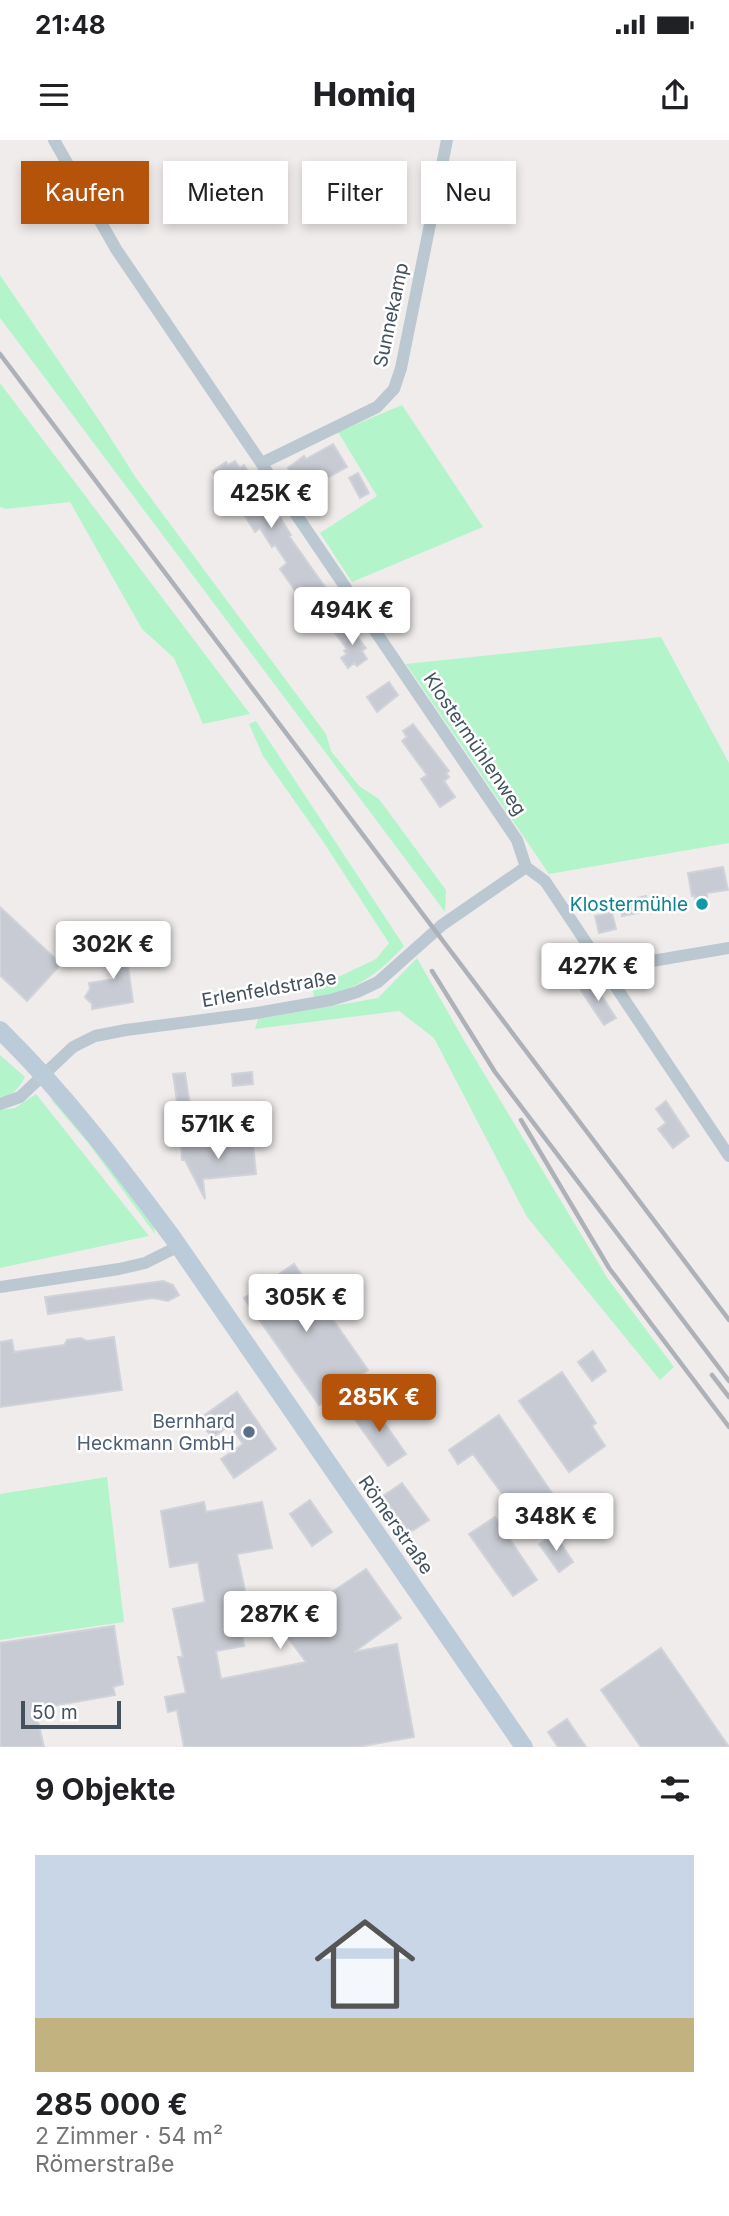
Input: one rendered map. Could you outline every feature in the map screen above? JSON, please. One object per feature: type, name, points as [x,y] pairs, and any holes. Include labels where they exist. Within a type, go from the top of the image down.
[{"type":"main road","name":"Römerstraße","points":[[0,1030],[45,1074],[114,1157],[179,1246],[524,1747]]},
{"type":"street","name":"Klostermühlenweg","points":[[54,140],[116,249],[517,840],[526,867],[545,881],[729,1156]]},
{"type":"street","name":"Sunnekamp","points":[[262,463],[377,407],[394,389],[401,368],[447,140]]},
{"type":"street","name":"Erlenfeldstraße","points":[[0,1104],[20,1097],[73,1047],[95,1036],[257,1013],[331,1000],[357,992],[378,982],[442,925],[526,867]]},
{"type":"street","points":[[605,970],[729,948]]},
{"type":"street","points":[[0,1287],[119,1269],[145,1263],[179,1246]]},
{"type":"green space","points":[[0,275],[136,478],[326,734],[331,751],[359,786],[379,799],[446,890],[445,912],[0,318]]},
{"type":"green space","points":[[0,383],[250,714],[203,724],[174,658],[142,629],[70,502],[6,509],[0,507]]},
{"type":"green space","points":[[402,405],[483,527],[352,582],[320,533],[377,496],[338,432]]},
{"type":"green space","points":[[661,637],[729,763],[729,843],[549,874],[406,664]]},
{"type":"green space","points":[[256,721],[404,946],[364,981],[328,995],[314,998],[313,989],[376,959],[389,943],[263,756],[249,724]]},
{"type":"green space","points":[[417,958],[608,1279],[674,1367],[660,1380],[527,1217],[434,1038],[399,1011],[255,1029],[258,1019],[378,998]]},
{"type":"green space","points":[[0,1055],[25,1077],[15,1091],[0,1097]]},
{"type":"green space","points":[[36,1094],[149,1236],[0,1268],[0,1110],[15,1108]]},
{"type":"green space","points":[[51,1097],[59,1101],[154,1227],[155,1234],[88,1143]]},
{"type":"green space","points":[[107,1477],[124,1622],[0,1640],[0,1494]]},
{"type":"building","points":[[333,444],[347,467],[322,481],[323,484],[307,495],[288,468],[304,456],[306,459]]},
{"type":"building","points":[[235,461],[240,468],[244,465],[278,521],[281,519],[291,535],[289,536],[325,587],[303,602],[280,569],[287,563],[275,545],[272,547],[260,528],[255,532],[235,500],[242,495],[229,477],[220,483],[212,472],[226,462],[228,465]]},
{"type":"building","points":[[358,473],[369,493],[360,498],[349,478]]},
{"type":"building","points":[[348,624],[366,648],[362,651],[367,659],[348,668],[341,658],[347,654],[344,651],[347,649],[335,633]]},
{"type":"building","points":[[389,682],[398,695],[377,712],[367,697]]},
{"type":"building","points":[[413,724],[449,771],[446,773],[449,777],[444,781],[455,797],[440,807],[421,779],[427,775],[402,741],[407,737],[403,731]]},
{"type":"building","points":[[723,867],[728,890],[707,893],[708,907],[704,910],[698,909],[694,895],[692,896],[688,873]]},
{"type":"building","points":[[646,896],[649,911],[622,916],[619,902]]},
{"type":"building","points":[[0,907],[61,964],[27,1001],[0,975]]},
{"type":"building","points":[[612,912],[616,929],[599,933],[595,916]]},
{"type":"building","points":[[124,938],[133,1002],[92,1009],[92,1004],[85,997],[90,989],[89,983],[115,979],[110,940]]},
{"type":"building","points":[[592,981],[616,1018],[604,1025],[580,989]]},
{"type":"building","points":[[252,1072],[253,1084],[233,1086],[232,1074]]},
{"type":"building","points":[[185,1073],[191,1113],[179,1115],[173,1074]]},
{"type":"building","points":[[666,1101],[689,1136],[673,1148],[658,1129],[666,1123],[656,1109]]},
{"type":"building","points":[[200,1138],[200,1147],[253,1143],[256,1174],[203,1179],[205,1199],[185,1160],[182,1160],[181,1141]]},
{"type":"building","points":[[294,1264],[368,1370],[319,1405],[244,1298]]},
{"type":"building","points":[[163,1281],[173,1285],[179,1295],[168,1301],[153,1298],[48,1314],[45,1297]]},
{"type":"building","points":[[114,1337],[122,1390],[0,1407],[0,1342],[12,1340],[14,1352],[64,1345],[67,1340],[81,1338],[87,1341]]},
{"type":"building","points":[[593,1351],[606,1371],[592,1381],[578,1362]]},
{"type":"building","points":[[562,1372],[596,1423],[592,1426],[605,1446],[569,1472],[519,1401]]},
{"type":"building","name":"Bernhard Heckmann GmbH","points":[[237,1392],[276,1449],[234,1478],[221,1459],[243,1444],[230,1425],[212,1438],[199,1419]]},
{"type":"building","points":[[370,1402],[406,1454],[388,1466],[351,1414]]},
{"type":"building","points":[[499,1415],[562,1508],[538,1525],[531,1516],[523,1522],[473,1454],[458,1464],[449,1450]]},
{"type":"building","points":[[402,1483],[429,1520],[409,1533],[383,1496]]},
{"type":"building","points":[[310,1500],[332,1532],[312,1546],[290,1514]]},
{"type":"building","points":[[204,1502],[206,1512],[262,1502],[272,1548],[237,1554],[246,1595],[236,1597],[244,1646],[216,1651],[221,1679],[306,1662],[280,1627],[366,1569],[401,1618],[354,1652],[397,1644],[414,1737],[357,1747],[184,1747],[177,1710],[168,1712],[165,1697],[186,1693],[178,1657],[183,1657],[173,1609],[205,1602],[198,1562],[170,1567],[161,1511]]},
{"type":"building","points":[[495,1517],[537,1580],[513,1596],[469,1534]]},
{"type":"building","points":[[555,1534],[573,1562],[559,1572],[539,1544]]},
{"type":"building","points":[[114,1626],[123,1684],[113,1687],[115,1695],[35,1709],[44,1747],[0,1747],[0,1643]]},
{"type":"building","points":[[661,1648],[729,1747],[641,1747],[601,1690]]},
{"type":"building","points":[[567,1719],[586,1747],[558,1747],[548,1732]]},
{"type":"railway","points":[[0,354],[729,1320]]},
{"type":"railway","points":[[432,971],[495,1072],[729,1381]]},
{"type":"railway","points":[[521,1120],[609,1268],[729,1427]]},
{"type":"railway","points":[[712,1375],[729,1397]]},
{"type":"place","name":"Klostermühle","points":[[702,904]]},
{"type":"place","name":"Bernhard Heckmann GmbH","points":[[249,1432]]}]
